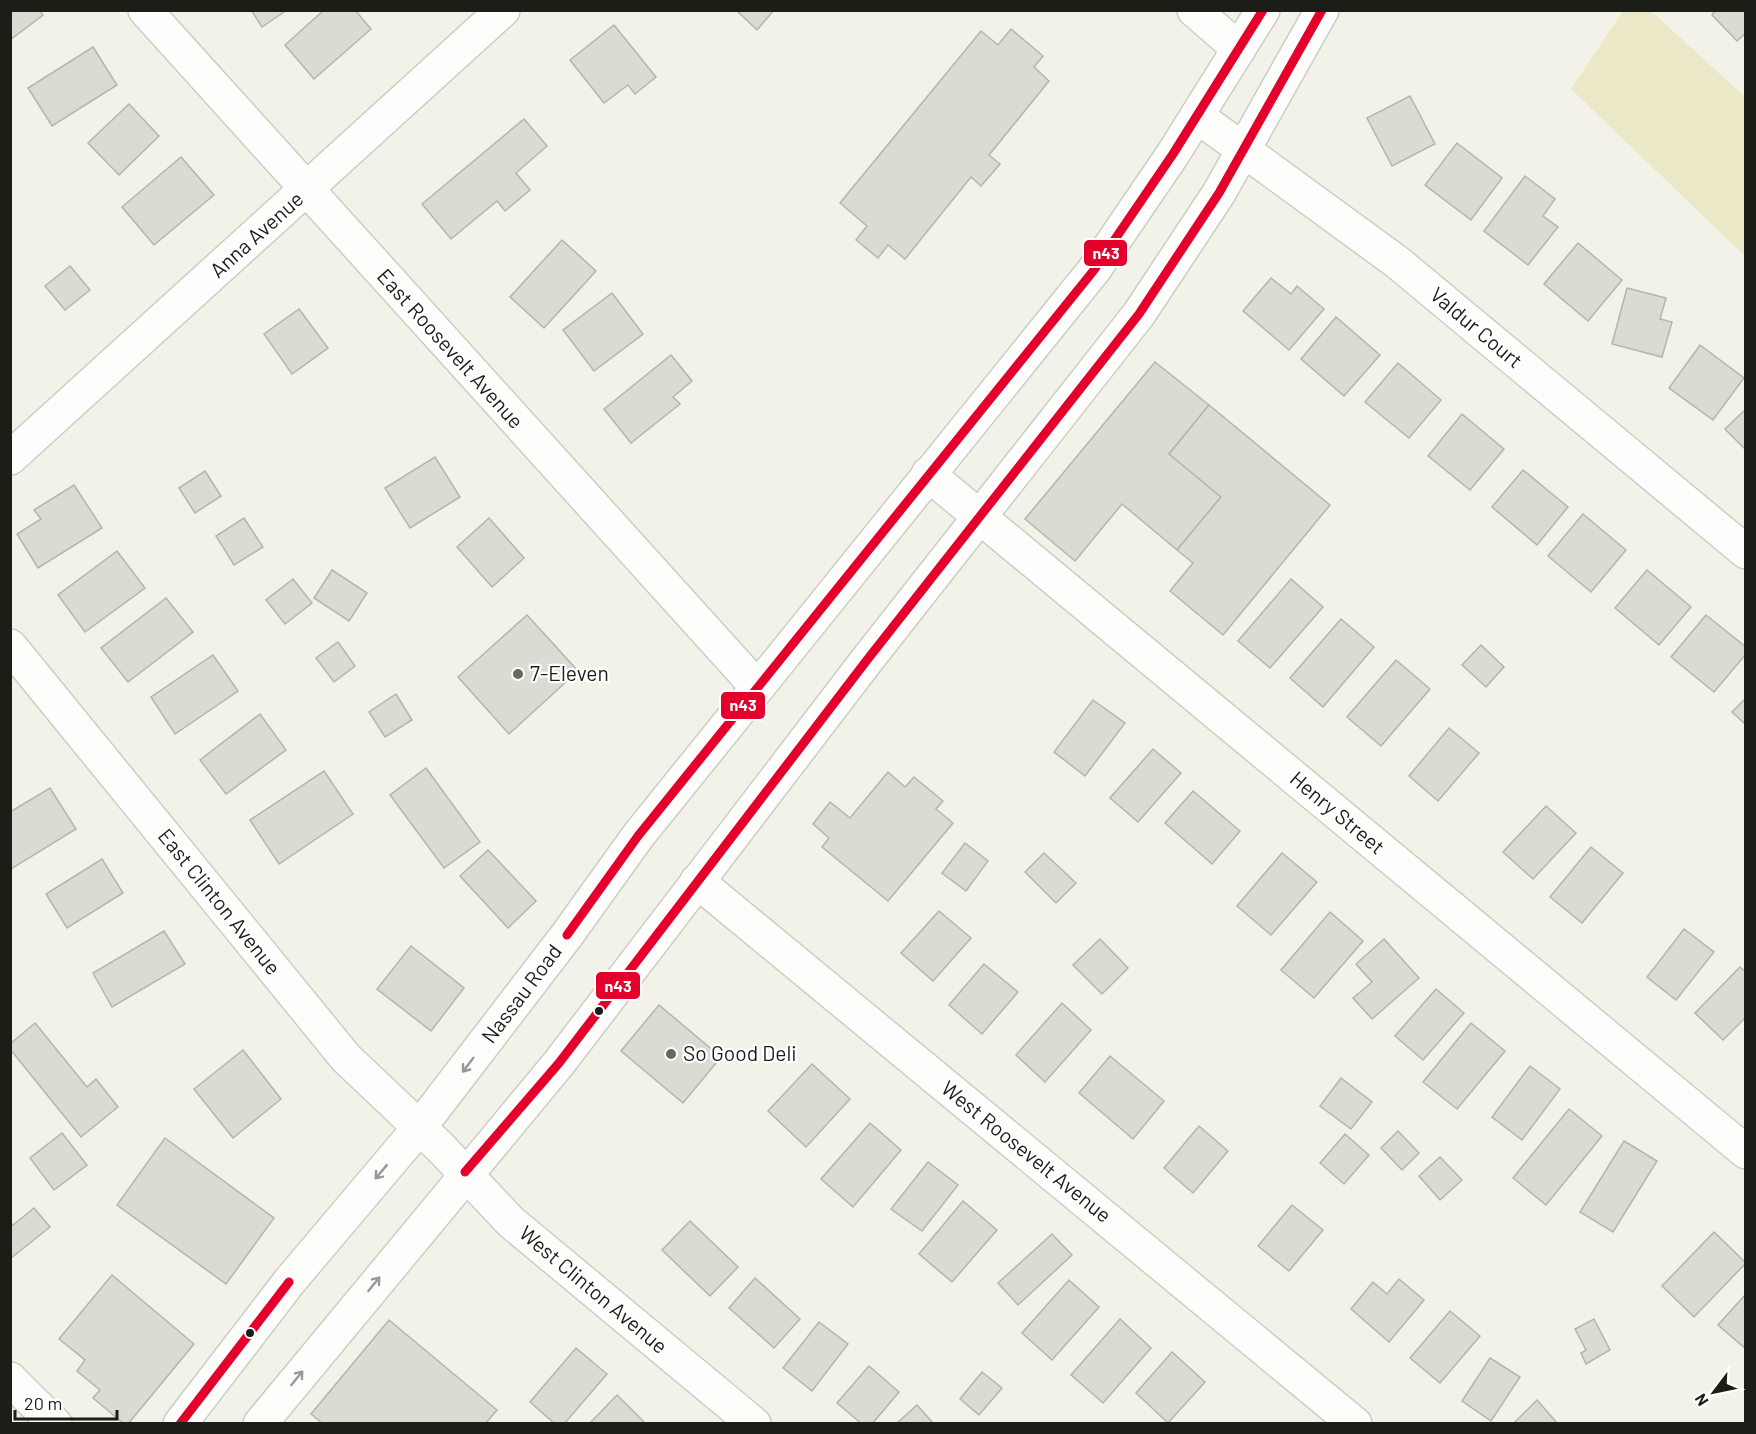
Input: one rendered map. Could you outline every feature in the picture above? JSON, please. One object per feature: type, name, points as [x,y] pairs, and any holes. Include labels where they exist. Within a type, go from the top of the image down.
[{"type":"street","name":"East Roosevelt Avenue","points":[[145,10],[757,687]]},
{"type":"street","name":"Anna Avenue","points":[[10,458],[503,10]]},
{"type":"street","points":[[1194,10],[1239,49]]},
{"type":"street","name":"Nassau Road","points":[[180,1424],[289,1282],[430,1137],[567,935],[638,836],[1094,270],[1197,116],[1263,10]]},
{"type":"street","points":[[260,1424],[465,1172],[559,1063],[697,881],[1138,314],[1219,193],[1322,10]]},
{"type":"street","name":"Valdur Court","points":[[1197,116],[1397,262],[1746,552]]},
{"type":"street","name":"Henry Street","points":[[928,474],[1746,1152]]},
{"type":"street","name":"East Clinton Avenue","points":[[10,646],[346,1058],[430,1137]]},
{"type":"street","name":"West Roosevelt Avenue","points":[[697,881],[1355,1424]]},
{"type":"street","name":"West Clinton Avenue","points":[[430,1137],[511,1222],[754,1424]]},
{"type":"street","points":[[10,1379],[55,1424]]},
{"type":"shaded area","points":[[1623,11],[1651,11],[1745,97],[1745,256],[1571,89]]},
{"type":"building","points":[[10,10],[39,10],[43,15],[10,40]]},
{"type":"building","points":[[251,10],[287,10],[262,27]]},
{"type":"building","points":[[324,10],[355,10],[371,29],[314,79],[285,45]]},
{"type":"building","points":[[736,10],[774,10],[757,30]]},
{"type":"building","points":[[1716,10],[1746,10],[1746,33],[1737,41],[1712,15]]},
{"type":"building","points":[[614,25],[656,77],[635,94],[628,85],[604,103],[570,60]]},
{"type":"building","points":[[1011,29],[1043,56],[1034,67],[1049,81],[989,155],[1000,164],[981,186],[971,177],[905,259],[888,245],[878,258],[856,240],[867,226],[840,203],[981,31],[998,45]]},
{"type":"building","points":[[93,47],[117,85],[52,126],[28,88]]},
{"type":"building","points":[[1410,96],[1435,144],[1392,166],[1367,118]]},
{"type":"building","points":[[129,104],[159,136],[119,175],[88,143]]},
{"type":"building","points":[[524,119],[547,146],[516,173],[530,190],[505,211],[497,201],[451,239],[422,204]]},
{"type":"building","points":[[1457,143],[1502,178],[1471,220],[1425,185]]},
{"type":"building","points":[[181,157],[214,195],[154,245],[122,207]]},
{"type":"building","points":[[1525,176],[1555,199],[1543,216],[1558,227],[1528,265],[1484,231]]},
{"type":"building","points":[[562,240],[596,271],[544,328],[510,297]]},
{"type":"building","points":[[1578,243],[1622,280],[1588,321],[1544,284]]},
{"type":"building","points":[[70,266],[90,290],[65,310],[45,286]]},
{"type":"building","points":[[1271,278],[1291,294],[1297,286],[1324,309],[1289,350],[1243,311]]},
{"type":"building","points":[[1627,288],[1666,298],[1660,319],[1672,322],[1662,357],[1612,344]]},
{"type":"building","points":[[612,293],[643,334],[594,371],[563,330]]},
{"type":"building","points":[[299,309],[328,348],[292,374],[264,334]]},
{"type":"building","points":[[1336,317],[1380,355],[1344,396],[1301,359]]},
{"type":"building","points":[[1700,345],[1744,378],[1713,420],[1669,388]]},
{"type":"building","points":[[671,355],[692,381],[673,397],[680,404],[631,443],[604,409]]},
{"type":"building","points":[[1155,362],[1209,405],[1169,454],[1221,497],[1177,550],[1122,504],[1075,561],[1025,519]]},
{"type":"building","points":[[1398,363],[1441,400],[1409,438],[1365,402]]},
{"type":"building","points":[[1209,405],[1330,505],[1223,635],[1170,591],[1193,563],[1177,550],[1221,497],[1169,454]]},
{"type":"building","points":[[1746,409],[1746,450],[1725,429]]},
{"type":"building","points":[[1462,414],[1504,449],[1470,490],[1428,456]]},
{"type":"building","points":[[435,457],[460,497],[410,528],[385,488]]},
{"type":"building","points":[[1523,470],[1568,507],[1537,545],[1492,507]]},
{"type":"building","points":[[205,471],[221,496],[195,513],[179,488]]},
{"type":"building","points":[[74,485],[102,528],[38,568],[17,534],[41,519],[34,510]]},
{"type":"building","points":[[1583,514],[1626,550],[1591,592],[1548,556]]},
{"type":"building","points":[[244,518],[263,547],[234,565],[216,536]]},
{"type":"building","points":[[489,518],[524,558],[492,587],[457,547]]},
{"type":"building","points":[[117,551],[145,588],[85,632],[58,595]]},
{"type":"building","points":[[332,570],[367,593],[349,621],[314,598]]},
{"type":"building","points":[[1647,570],[1691,607],[1659,645],[1615,608]]},
{"type":"building","points":[[293,579],[312,603],[285,624],[266,600]]},
{"type":"building","points":[[1291,579],[1323,607],[1270,668],[1238,641]]},
{"type":"building","points":[[166,598],[193,632],[128,682],[101,648]]},
{"type":"building","name":"7-Eleven","points":[[527,615],[578,671],[509,734],[458,677]]},
{"type":"building","points":[[1706,615],[1746,647],[1746,654],[1714,692],[1671,657]]},
{"type":"building","points":[[1341,619],[1374,647],[1323,707],[1290,678]]},
{"type":"building","points":[[338,642],[355,666],[334,682],[316,658]]},
{"type":"building","points":[[1481,645],[1504,667],[1486,687],[1462,665]]},
{"type":"building","points":[[213,655],[238,691],[175,734],[151,697]]},
{"type":"building","points":[[1396,660],[1430,689],[1381,746],[1347,717]]},
{"type":"building","points":[[396,694],[412,720],[385,737],[369,712]]},
{"type":"building","points":[[1746,698],[1746,725],[1732,712]]},
{"type":"building","points":[[1093,700],[1125,723],[1085,776],[1054,752]]},
{"type":"building","points":[[260,714],[286,750],[226,794],[200,760]]},
{"type":"building","points":[[1449,728],[1479,753],[1438,801],[1409,776]]},
{"type":"building","points":[[1153,749],[1181,773],[1138,822],[1110,798]]},
{"type":"building","points":[[426,768],[480,842],[444,868],[390,795]]},
{"type":"building","points":[[324,771],[353,814],[279,864],[250,820]]},
{"type":"building","points":[[888,772],[905,787],[914,777],[943,801],[936,809],[953,823],[888,901],[822,847],[829,838],[813,824],[830,802],[850,818]]},
{"type":"building","points":[[50,788],[76,829],[11,869],[10,812]]},
{"type":"building","points":[[1193,791],[1240,831],[1212,864],[1165,823]]},
{"type":"building","points":[[1546,806],[1576,833],[1533,879],[1503,852]]},
{"type":"building","points":[[965,843],[988,861],[966,891],[942,873]]},
{"type":"building","points":[[1591,847],[1623,873],[1582,923],[1550,897]]},
{"type":"building","points":[[488,850],[536,901],[508,928],[460,876]]},
{"type":"building","points":[[1044,853],[1076,883],[1056,903],[1025,872]]},
{"type":"building","points":[[1282,853],[1317,882],[1271,935],[1237,906]]},
{"type":"building","points":[[102,859],[123,893],[67,928],[46,894]]},
{"type":"building","points":[[939,911],[971,938],[933,981],[901,953]]},
{"type":"building","points":[[1330,912],[1363,941],[1314,998],[1281,970]]},
{"type":"building","points":[[1684,929],[1714,952],[1676,1000],[1647,977]]},
{"type":"building","points":[[164,931],[185,964],[112,1007],[93,973]]},
{"type":"building","points":[[1100,939],[1128,968],[1102,994],[1073,965]]},
{"type":"building","points":[[1384,939],[1419,978],[1372,1019],[1353,998],[1372,982],[1356,964]]},
{"type":"building","points":[[411,946],[464,988],[431,1031],[377,989]]},
{"type":"building","points":[[984,964],[1018,992],[982,1034],[949,1005]]},
{"type":"building","points":[[1740,967],[1746,972],[1746,1017],[1723,1040],[1695,1013]]},
{"type":"building","points":[[1436,989],[1464,1013],[1423,1060],[1395,1036]]},
{"type":"building","points":[[1062,1003],[1091,1030],[1045,1082],[1016,1055]]},
{"type":"building","name":"So Good Deli","points":[[659,1005],[721,1057],[683,1103],[621,1051]]},
{"type":"building","points":[[35,1023],[87,1087],[96,1079],[118,1107],[81,1137],[10,1049],[10,1044]]},
{"type":"building","points":[[1471,1023],[1505,1051],[1457,1109],[1423,1082]]},
{"type":"building","points":[[243,1050],[281,1099],[233,1138],[194,1089]]},
{"type":"building","points":[[1110,1056],[1164,1101],[1133,1139],[1079,1093]]},
{"type":"building","points":[[812,1064],[850,1099],[806,1147],[768,1111]]},
{"type":"building","points":[[1530,1066],[1560,1089],[1522,1140],[1492,1117]]},
{"type":"building","points":[[1341,1078],[1372,1102],[1351,1129],[1320,1106]]},
{"type":"building","points":[[1569,1109],[1602,1136],[1546,1205],[1513,1178]]},
{"type":"building","points":[[870,1123],[901,1150],[853,1207],[821,1179]]},
{"type":"building","points":[[1199,1126],[1228,1151],[1193,1193],[1164,1168]]},
{"type":"building","points":[[1398,1131],[1419,1153],[1402,1170],[1381,1148]]},
{"type":"building","points":[[62,1133],[87,1165],[54,1190],[30,1158]]},
{"type":"building","points":[[1345,1134],[1369,1155],[1344,1184],[1320,1163]]},
{"type":"building","points":[[165,1138],[274,1218],[226,1284],[117,1205]]},
{"type":"building","points":[[1624,1141],[1657,1161],[1613,1232],[1580,1212]]},
{"type":"building","points":[[1440,1157],[1462,1180],[1440,1200],[1419,1176]]},
{"type":"building","points":[[928,1162],[958,1185],[922,1231],[891,1209]]},
{"type":"building","points":[[963,1201],[997,1230],[952,1282],[919,1254]]},
{"type":"building","points":[[1292,1205],[1323,1230],[1289,1271],[1258,1246]]},
{"type":"building","points":[[34,1208],[50,1227],[10,1259],[10,1222],[13,1225]]},
{"type":"building","points":[[690,1221],[738,1267],[710,1296],[662,1250]]},
{"type":"building","points":[[1714,1232],[1746,1263],[1694,1317],[1662,1286]]},
{"type":"building","points":[[1052,1234],[1072,1255],[1018,1305],[998,1283]]},
{"type":"building","points":[[112,1275],[194,1344],[128,1424],[124,1424],[93,1398],[100,1390],[77,1371],[85,1360],[59,1339]]},
{"type":"building","points":[[755,1278],[800,1319],[774,1348],[729,1308]]},
{"type":"building","points":[[1399,1279],[1424,1300],[1389,1342],[1351,1309],[1373,1282],[1387,1294]]},
{"type":"building","points":[[1069,1280],[1099,1307],[1052,1360],[1022,1333]]},
{"type":"building","points":[[1746,1294],[1746,1349],[1718,1325]]},
{"type":"building","points":[[1450,1311],[1480,1336],[1440,1383],[1410,1358]]},
{"type":"building","points":[[1120,1319],[1151,1348],[1103,1403],[1071,1375]]},
{"type":"building","points":[[1594,1319],[1610,1350],[1586,1364],[1581,1353],[1586,1350],[1575,1329]]},
{"type":"building","points":[[389,1320],[497,1410],[485,1424],[323,1424],[311,1414]]},
{"type":"building","points":[[819,1322],[848,1344],[812,1391],[783,1368]]},
{"type":"building","points":[[576,1348],[607,1374],[564,1424],[555,1424],[530,1402]]},
{"type":"building","points":[[1172,1352],[1205,1382],[1168,1423],[1136,1393]]},
{"type":"building","points":[[1490,1358],[1520,1377],[1491,1421],[1462,1401]]},
{"type":"building","points":[[869,1366],[899,1392],[872,1424],[862,1424],[837,1403]]},
{"type":"building","points":[[982,1372],[1002,1388],[979,1415],[960,1399]]},
{"type":"building","points":[[617,1395],[646,1424],[589,1424]]},
{"type":"building","points":[[1537,1400],[1558,1424],[1513,1424]]},
{"type":"building","points":[[917,1405],[934,1424],[896,1424]]},
{"type":"transit line","name":"n43","points":[[567,935],[638,836],[1094,270],[1173,154],[1263,10]]},
{"type":"transit line","name":"n43","points":[[465,1172],[559,1063],[867,660],[1139,314],[1219,193],[1322,10]]},
{"type":"transit line","name":"n43","points":[[180,1424],[289,1282]]},
{"type":"place","name":"7-Eleven","points":[[518,674]]},
{"type":"place","name":"So Good Deli","points":[[671,1054]]}]
